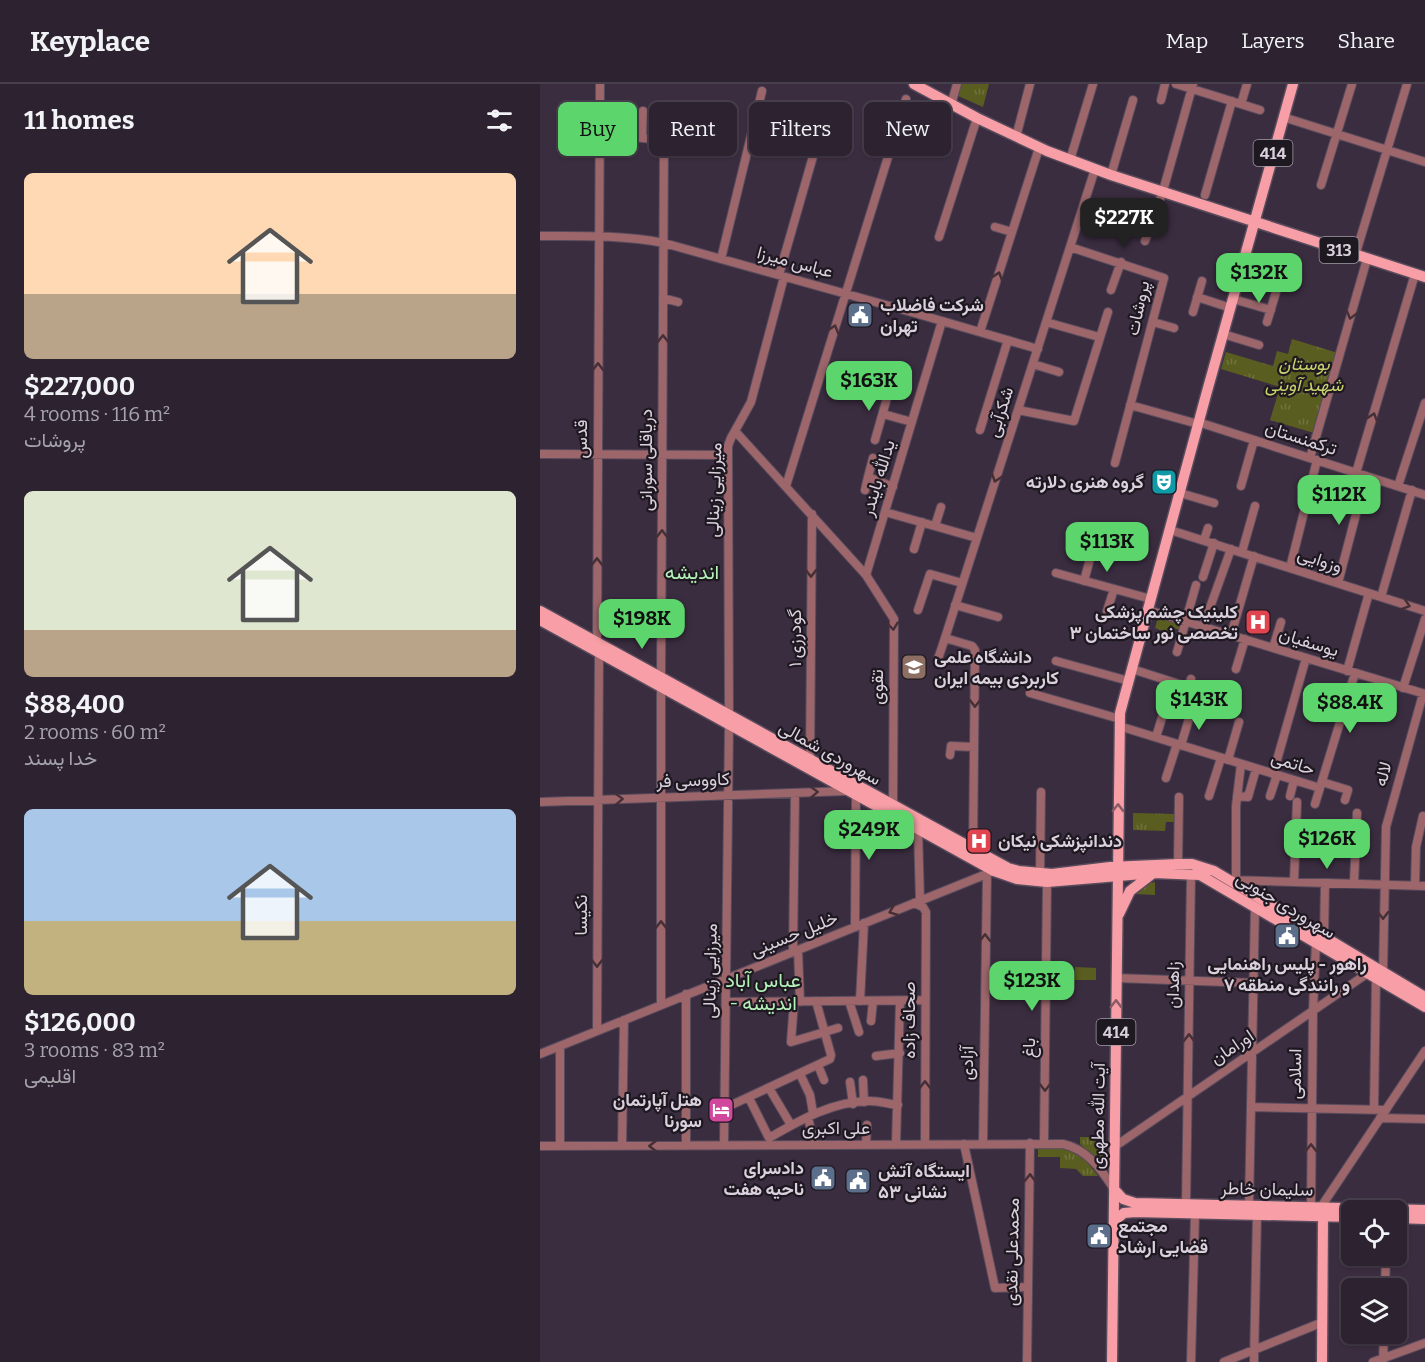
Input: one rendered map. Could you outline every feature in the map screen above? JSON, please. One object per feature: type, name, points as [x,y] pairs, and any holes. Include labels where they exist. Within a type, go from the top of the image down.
[{"type":"main road","name":"313","points":[[914,84],[946,102]]},
{"type":"main road","name":"414","points":[[1254,221],[1291,84]]},
{"type":"main road","name":"313","points":[[951,105],[1039,148],[1111,175],[1420,275]]},
{"type":"main road","name":"آیت الله مطهری","points":[[1114,1189],[1117,920],[1115,870],[1119,722],[1254,221]]},
{"type":"main road","name":"سهروردی شمالی","points":[[540,611],[598,647]]},
{"type":"main road","name":"سهروردی شمالی","points":[[540,620],[598,647],[661,681],[918,829],[989,875],[1017,879],[1044,878],[1115,870]]},
{"type":"main road","name":"سهروردی شمالی","points":[[729,720],[810,761],[973,851],[1008,868],[1044,878]]},
{"type":"main road","name":"سهروردی جنوبی","points":[[1115,870],[1178,864],[1202,867],[1232,880],[1257,902]]},
{"type":"main road","name":"سهروردی جنوبی","points":[[1115,870],[1191,873],[1210,879],[1257,902],[1376,974],[1425,1008]]},
{"type":"main road","points":[[1117,920],[1130,891],[1154,873]]},
{"type":"main road","name":"سهروردی جنوبی","points":[[1376,974],[1425,997]]},
{"type":"main road","name":"414","points":[[1112,1362],[1114,1189]]},
{"type":"main road","name":"سلیمان خاطر","points":[[1114,1189],[1123,1199],[1132,1203],[1318,1210],[1425,1210]]},
{"type":"main road","points":[[1318,1210],[1323,1323],[1322,1362]]},
{"type":"main road","name":"سلیمان خاطر","points":[[1114,1221],[1126,1212],[1257,1215],[1318,1210],[1341,1215]]},
{"type":"main road","points":[[1407,1218],[1425,1219]]},
{"type":"street","name":"قدس","points":[[600,84],[600,102]]},
{"type":"street","points":[[951,105],[957,84]]},
{"type":"street","points":[[1016,137],[1030,84]]},
{"type":"street","points":[[1070,160],[1093,84]]},
{"type":"street","points":[[1161,100],[1165,84]]},
{"type":"street","points":[[1176,84],[1192,86],[1260,110]]},
{"type":"street","points":[[1205,195],[1236,103],[1247,84]]},
{"type":"street","points":[[1321,184],[1352,84]]},
{"type":"street","points":[[1355,255],[1407,84]]},
{"type":"street","points":[[1145,241],[1162,192],[1192,86]]},
{"type":"street","points":[[721,259],[762,91]]},
{"type":"street","points":[[786,486],[906,99]]},
{"type":"street","points":[[1111,175],[1133,100]]},
{"type":"street","points":[[642,138],[643,111]]},
{"type":"street","points":[[1284,113],[1337,134],[1425,162]]},
{"type":"street","points":[[939,237],[977,118]]},
{"type":"street","points":[[637,138],[649,139]]},
{"type":"street","points":[[980,332],[1039,148]]},
{"type":"street","name":"قدس","points":[[598,800],[600,156]]},
{"type":"street","name":"دریاقلی سورانی","points":[[661,1005],[664,156]]},
{"type":"street","name":"میرزایی زینالی","points":[[724,1145],[729,720],[728,446],[751,402],[814,156]]},
{"type":"street","name":"شکرآبی","points":[[938,659],[1095,169]]},
{"type":"street","points":[[995,227],[1012,232]]},
{"type":"street","name":"عباس میرزا","points":[[540,236],[635,237],[664,243],[1038,349]]},
{"type":"street","name":"پروشات","points":[[1070,246],[1164,278],[1114,463]]},
{"type":"street","points":[[1290,568],[1314,459],[1367,259]]},
{"type":"street","points":[[1111,290],[1121,262]]},
{"type":"street","points":[[1356,473],[1420,275]]},
{"type":"street","points":[[1192,312],[1202,281]]},
{"type":"street","points":[[1267,322],[1276,292]]},
{"type":"street","points":[[1197,297],[1271,310]]},
{"type":"street","points":[[663,298],[678,302]]},
{"type":"street","points":[[1018,411],[1074,421],[1108,312]]},
{"type":"street","name":"یدالله بایندر","points":[[866,575],[942,321]]},
{"type":"street","points":[[1046,322],[1099,337]]},
{"type":"street","points":[[1153,322],[1174,328]]},
{"type":"street","points":[[1223,334],[1259,345]]},
{"type":"street","points":[[981,430],[1008,340]]},
{"type":"street","points":[[1033,364],[1059,372]]},
{"type":"street","points":[[875,440],[889,391]]},
{"type":"street","points":[[1398,486],[1425,403]]},
{"type":"street","points":[[1130,405],[1199,423]]},
{"type":"street","points":[[883,414],[912,422]]},
{"type":"street","name":"ترکمنستان","points":[[1199,423],[1425,495]]},
{"type":"street","name":"تقوی","points":[[735,431],[866,575],[894,619],[893,807]]},
{"type":"street","points":[[1241,486],[1254,440]]},
{"type":"street","points":[[540,454],[728,455]]},
{"type":"street","points":[[865,490],[873,458]]},
{"type":"street","points":[[1338,583],[1366,476]]},
{"type":"street","points":[[868,477],[893,487]]},
{"type":"street","points":[[1381,597],[1412,490]]},
{"type":"street","points":[[1180,493],[1214,503]]},
{"type":"street","points":[[935,526],[941,507]]},
{"type":"street","points":[[1242,552],[1255,507]]},
{"type":"street","points":[[885,512],[977,538]]},
{"type":"street","name":"گودرزی ۱","points":[[810,761],[812,514]]},
{"type":"street","points":[[914,549],[922,522]]},
{"type":"street","points":[[1204,540],[1208,528]]},
{"type":"street","name":"وزوایی","points":[[1170,530],[1425,611]]},
{"type":"street","points":[[1203,577],[1214,543]]},
{"type":"street","points":[[1203,627],[1231,549]]},
{"type":"street","points":[[1231,635],[1254,556]]},
{"type":"street","points":[[1084,581],[1090,559]]},
{"type":"street","name":"یوسفیان","points":[[1056,573],[1113,589],[1184,621],[1424,694]]},
{"type":"street","points":[[918,610],[930,574],[962,583]]},
{"type":"street","points":[[1177,652],[1196,585]]},
{"type":"street","points":[[1107,611],[1113,589]]},
{"type":"street","points":[[1315,804],[1351,672],[1369,593]]},
{"type":"street","points":[[955,605],[998,617]]},
{"type":"street","points":[[1403,688],[1425,619]]},
{"type":"street","points":[[1273,648],[1281,622]]},
{"type":"street","points":[[945,639],[972,646],[975,653],[973,851]]},
{"type":"street","points":[[1236,669],[1245,639]]},
{"type":"street","points":[[1270,796],[1306,658]]},
{"type":"street","points":[[1056,661],[1129,681]]},
{"type":"street","points":[[1132,669],[1188,687]]},
{"type":"street","name":"حاتمی","points":[[1030,693],[1256,769],[1294,780],[1348,790],[1345,800]]},
{"type":"street","name":"لاله","points":[[1374,1109],[1376,974],[1386,826],[1424,694]]},
{"type":"street","points":[[1156,737],[1165,708]]},
{"type":"street","points":[[1166,778],[1192,709]]},
{"type":"street","points":[[1209,796],[1239,722]]},
{"type":"street","points":[[950,755],[951,747],[974,747]]},
{"type":"street","points":[[1241,764],[1232,880],[1425,886]]},
{"type":"street","points":[[1237,796],[1248,797],[1256,769]]},
{"type":"street","points":[[1290,796],[1294,780]]},
{"type":"street","name":"باغ","points":[[1041,792],[1044,878],[1044,1143]]},
{"type":"street","points":[[791,1042],[797,1002],[795,793]]},
{"type":"street","points":[[852,793],[859,924],[860,1001]]},
{"type":"street","name":"کاووسی فر","points":[[540,802],[852,793]]},
{"type":"street","points":[[1178,864],[1179,797]]},
{"type":"street","name":"نکیسا","points":[[597,1031],[598,800]]},
{"type":"street","points":[[1294,882],[1297,802]]},
{"type":"street","points":[[1354,884],[1357,813]]},
{"type":"street","points":[[1415,885],[1416,847],[1423,816]]},
{"type":"street","points":[[918,829],[917,902],[926,912]]},
{"type":"street","name":"زاهدان","points":[[1186,1204],[1191,873]]},
{"type":"street","points":[[926,912],[932,900],[989,875]]},
{"type":"street","name":"خلیل حسینی","points":[[540,1054],[859,924],[989,875]]},
{"type":"street","name":"آزادی","points":[[983,1144],[989,875]]},
{"type":"street","name":"اسلامی","points":[[1318,1210],[1311,1108],[1313,1011],[1325,883]]},
{"type":"street","points":[[1249,1206],[1253,983],[1257,902]]},
{"type":"street","name":"صحاف زاده","points":[[925,1144],[926,912]]},
{"type":"street","name":"اورامان","points":[[1114,1147],[1313,1011],[1376,974]]},
{"type":"street","points":[[1116,978],[1253,983]]},
{"type":"street","points":[[686,994],[686,1146]]},
{"type":"street","points":[[726,1002],[925,1000]]},
{"type":"street","points":[[725,1108],[831,1058],[816,1001]]},
{"type":"street","points":[[849,1001],[859,1032]]},
{"type":"street","points":[[871,1021],[873,1001]]},
{"type":"street","points":[[896,1144],[900,1001]]},
{"type":"street","points":[[622,1146],[624,1020]]},
{"type":"street","points":[[781,1045],[838,1028]]},
{"type":"street","points":[[560,1047],[560,1146]]},
{"type":"street","points":[[1318,1210],[1425,1051]]},
{"type":"street","points":[[876,1056],[900,1053]]},
{"type":"street","points":[[818,1065],[824,1080]]},
{"type":"street","points":[[800,1074],[810,1095],[815,1145]]},
{"type":"street","points":[[863,1080],[864,1102]]},
{"type":"street","points":[[850,1082],[853,1104]]},
{"type":"street","points":[[769,1088],[791,1125]]},
{"type":"street","points":[[750,1098],[769,1137],[836,1106],[864,1102],[898,1105]]},
{"type":"street","points":[[1251,1107],[1386,1110]]},
{"type":"street","points":[[1380,1118],[1425,1119]]},
{"type":"street","points":[[866,1144],[867,1125]]},
{"type":"street","name":"محمدعلی نقدی","points":[[1027,1362],[1030,1143]]},
{"type":"street","points":[[964,1144],[995,1288],[1028,1287]]},
{"type":"street","name":"علی‌ اکبری","points":[[540,1146],[1063,1144],[1078,1148],[1092,1160],[1114,1189]]},
{"type":"street","points":[[1191,1362],[1195,1214]]},
{"type":"street","points":[[1254,1362],[1257,1215]]},
{"type":"street","points":[[1224,1362],[1323,1323]]},
{"type":"street","points":[[1373,1362],[1425,1343]]},
{"type":"street","points":[[1383,1360],[1384,1344]]},
{"type":"green space","points":[[960,84],[989,84],[983,107],[956,95]]},
{"type":"green space","name":"بوستان شهید آوینی","points":[[1292,339],[1338,353],[1314,433],[1270,420],[1280,387],[1221,369],[1226,352],[1273,366],[1277,351],[1288,354]]},
{"type":"green space","points":[[1158,617],[1184,625],[1182,631],[1174,628],[1172,634],[1155,628]]},
{"type":"green space","points":[[1133,813],[1175,814],[1174,822],[1166,822],[1165,831],[1133,830]]},
{"type":"green space","points":[[1155,882],[1155,895],[1135,894],[1143,885]]},
{"type":"green space","points":[[1075,967],[1096,968],[1096,980],[1074,980]]},
{"type":"green space","points":[[1080,1137],[1103,1137],[1103,1163],[1099,1163],[1080,1144]]},
{"type":"green space","points":[[1038,1147],[1073,1151],[1085,1160],[1098,1176],[1083,1176],[1076,1169],[1060,1168],[1060,1157],[1038,1157]]},
{"type":"place","name":"شرکت فاضلاب تهران","points":[[860,315]]},
{"type":"place","name":"گروه هنری دلارته","points":[[1164,482]]},
{"type":"place","name":"کلینیک چشم پزشکی تخصصی نور ساختمان ۳","points":[[1258,622]]},
{"type":"place","name":"دانشگاه علمی کاربردی بیمه ایران","points":[[914,667]]},
{"type":"place","name":"دندانپزشکی نیکان","points":[[979,841]]},
{"type":"place","name":"راهور - پلیس راهنمایی و رانندگی منطقه ۷","points":[[1287,936]]},
{"type":"place","name":"هتل آپارتمان سورنا","points":[[721,1110]]},
{"type":"place","name":"دادسرای ناحیه هفت","points":[[823,1178]]},
{"type":"place","name":"ایستگاه آتش نشانی ۵۳","points":[[858,1181]]},
{"type":"place","name":"مجتمع قضایی ارشاد","points":[[1099,1236]]},
{"type":"district","name":"اندیشه","points":[[692,572]]},
{"type":"district","name":"عباس آباد - اندیشه","points":[[763,992]]}]
